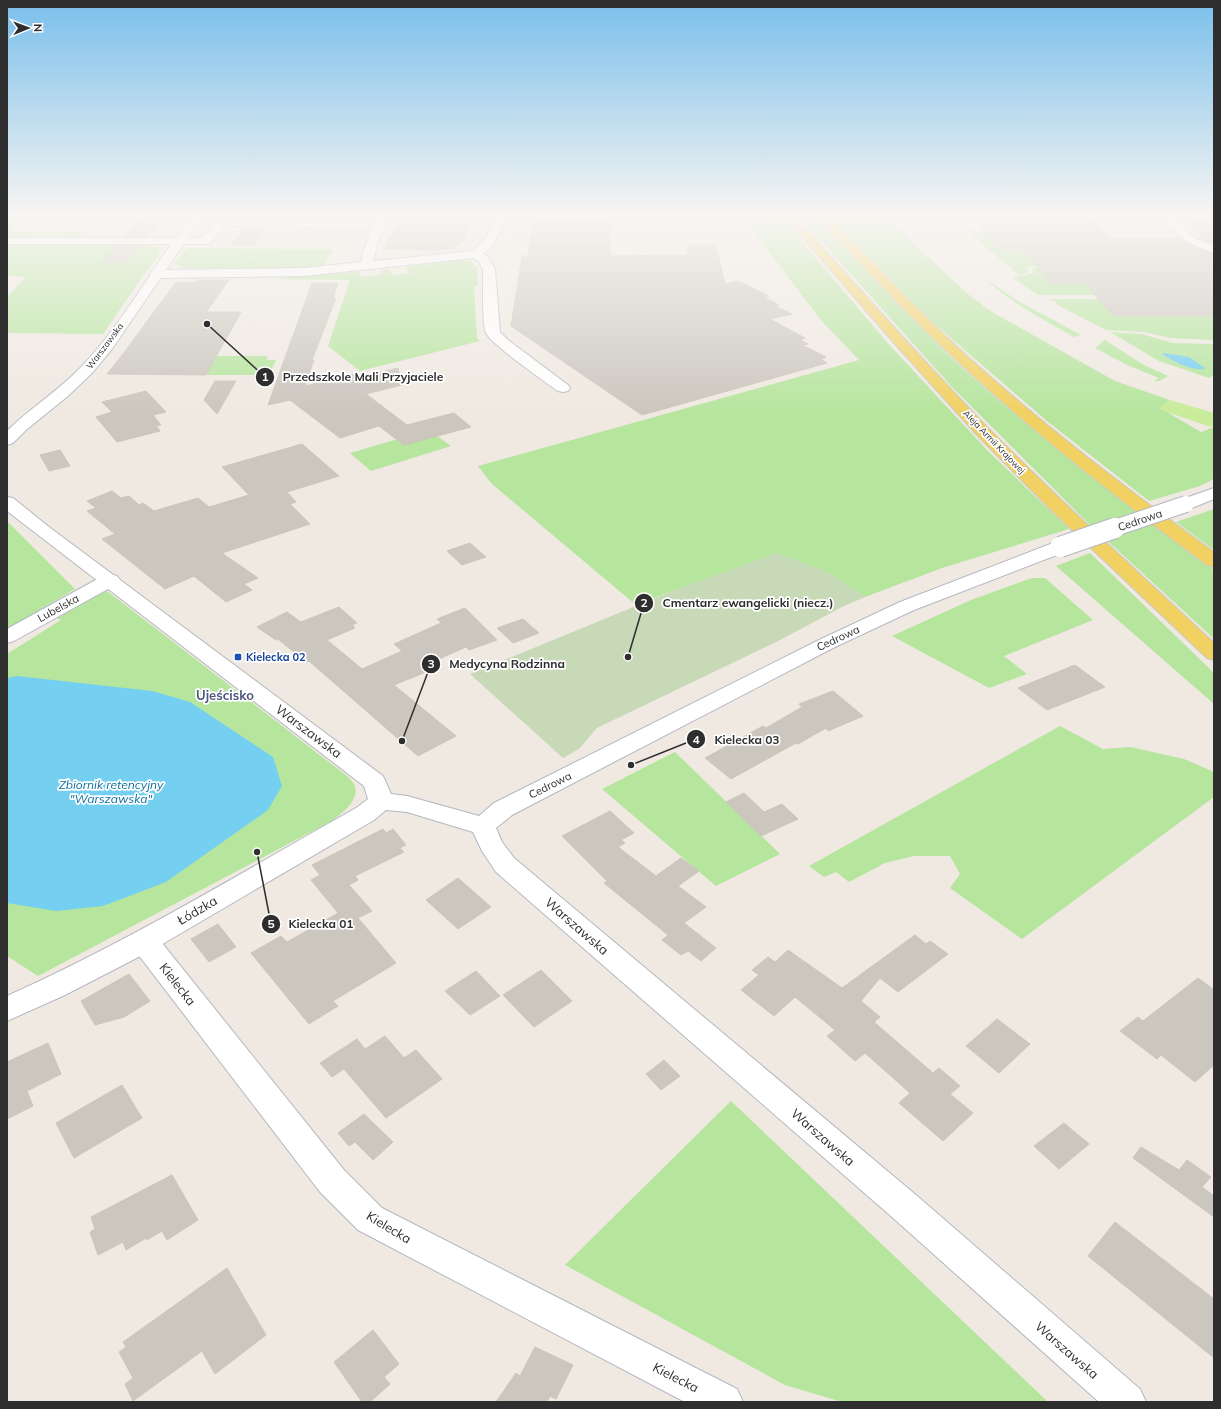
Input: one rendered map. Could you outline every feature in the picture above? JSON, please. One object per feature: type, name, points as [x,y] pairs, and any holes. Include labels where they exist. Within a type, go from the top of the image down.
[{"type":"main road","name":"Aleja Armii Krajowej","points":[[846,282],[881,322],[1007,456],[1214,654]]},
{"type":"main road","points":[[886,282],[921,319],[1002,394],[1130,498],[1214,561]]},
{"type":"street","name":"Warszawska","points":[[7,440],[25,423],[63,393],[88,369],[107,346],[151,282]]},
{"type":"street","points":[[490,282],[492,326],[494,333],[503,343],[563,388]]},
{"type":"street","name":"Cedrowa","points":[[483,826],[503,809],[826,644],[907,606],[1060,547],[1214,493]]},
{"type":"street","name":"Warszawska","points":[[7,502],[43,531],[110,580],[375,782],[381,801]]},
{"type":"street","name":"Lubelska","points":[[7,637],[110,580]]},
{"type":"street","points":[[381,801],[406,804],[483,826]]},
{"type":"street","name":"Łódzka","points":[[7,1009],[55,987],[144,941],[365,814],[381,801]]},
{"type":"street","name":"Warszawska","points":[[483,826],[491,845],[505,865],[904,1206],[1127,1402]]},
{"type":"street","name":"Kielecka","points":[[144,941],[332,1181],[370,1219],[724,1402]]},
{"type":"green space","points":[[21,282],[139,282],[103,334],[7,333],[7,297]]},
{"type":"green space","points":[[349,282],[478,282],[478,285],[474,286],[477,339],[480,341],[360,371],[328,346]]},
{"type":"green space","points":[[792,282],[836,282],[885,340],[987,450],[1069,529],[942,568],[865,597],[827,572],[675,590],[636,605],[492,484],[478,466],[859,360],[820,319]]},
{"type":"green space","points":[[858,282],[877,282],[920,327],[1014,414],[1098,482],[1214,570],[1214,639],[1087,522],[951,386]]},
{"type":"green space","points":[[894,282],[955,282],[969,295],[992,312],[1115,381],[1170,400],[1160,408],[1201,432],[1214,427],[1214,479],[1200,486],[1149,501],[1047,421],[930,320]]},
{"type":"green space","points":[[988,282],[1018,301],[1081,335],[1074,337],[1016,303]]},
{"type":"green space","points":[[1019,282],[1085,283],[1095,295],[1038,295]]},
{"type":"green space","points":[[1050,299],[1120,299],[1214,316],[1214,340],[1170,338],[1144,332],[1106,330],[1056,304],[1057,303]]},
{"type":"green space","points":[[1110,332],[1142,334],[1173,343],[1214,344],[1214,375],[1209,378],[1159,361]]},
{"type":"green space","points":[[1105,340],[1142,364],[1168,376],[1159,381],[1154,381],[1159,378],[1127,365],[1095,348]]},
{"type":"green space","points":[[214,356],[268,356],[266,360],[276,360],[269,375],[206,375]]},
{"type":"green space","points":[[1170,400],[1214,413],[1214,425],[1211,427],[1159,408]]},
{"type":"green space","points":[[429,430],[451,446],[371,471],[350,453]]},
{"type":"green space","points":[[1214,509],[1214,550],[1176,522]]},
{"type":"green space","points":[[7,521],[75,589],[7,629]]},
{"type":"green space","points":[[777,553],[827,572],[865,597],[842,607],[780,640],[597,728],[579,749],[563,758],[470,674],[675,590]]},
{"type":"green space","points":[[1090,553],[1214,673],[1214,704],[1056,566]]},
{"type":"green space","points":[[1032,578],[1045,578],[1093,620],[1004,656],[1027,674],[989,688],[892,636],[971,600]]},
{"type":"green space","points":[[107,591],[347,776],[355,786],[356,791],[349,806],[332,821],[38,976],[7,956],[7,654],[61,620],[54,617],[73,605]]},
{"type":"green space","points":[[1060,726],[1103,749],[1130,747],[1184,759],[1214,772],[1214,797],[1022,939],[950,888],[960,874],[950,856],[914,856],[885,863],[849,882],[836,872],[824,877],[809,866]]},
{"type":"green space","points":[[675,752],[780,854],[716,886],[602,789]]},
{"type":"green space","points":[[731,1101],[1048,1402],[842,1402],[785,1385],[565,1265]]},
{"type":"water","points":[[1164,353],[1189,357],[1205,368],[1199,369],[1187,367],[1162,354]]},
{"type":"water","name":"Zbiornik retencyjny \"Warszawska\"","points":[[17,676],[152,691],[190,702],[273,757],[282,786],[268,810],[166,882],[103,906],[56,911],[7,903],[7,678]]},
{"type":"building","points":[[176,282],[228,282],[206,312],[241,312],[206,375],[107,374]]},
{"type":"building","points":[[518,282],[724,282],[725,284],[740,282],[769,296],[764,297],[779,305],[775,306],[792,314],[770,319],[805,338],[800,340],[808,344],[802,345],[826,357],[821,359],[827,363],[642,415],[511,326]]},
{"type":"building","points":[[1049,282],[1214,282],[1214,316],[1113,316],[1084,283],[1050,283]]},
{"type":"building","points":[[312,283],[338,283],[333,298],[336,298],[312,360],[314,360],[305,386],[353,374],[357,378],[398,368],[402,385],[366,394],[407,425],[454,413],[471,427],[404,445],[379,426],[340,438],[290,400],[268,405]]},
{"type":"building","points":[[215,381],[236,381],[217,414],[204,400]]},
{"type":"building","points":[[146,391],[166,412],[153,415],[161,425],[156,426],[160,431],[117,442],[96,417],[112,412],[102,402]]},
{"type":"building","points":[[302,444],[339,476],[287,492],[296,502],[290,504],[310,524],[222,553],[258,578],[244,584],[252,590],[226,602],[194,576],[165,589],[102,539],[115,534],[87,511],[96,508],[87,501],[112,491],[121,498],[129,496],[139,505],[143,503],[154,511],[198,498],[209,507],[249,495],[222,467]]},
{"type":"building","points":[[60,450],[70,466],[49,471],[40,455]]},
{"type":"building","points":[[470,543],[486,557],[462,565],[447,551]]},
{"type":"building","points":[[339,607],[357,623],[352,625],[355,628],[327,640],[362,669],[402,651],[394,644],[441,623],[437,619],[465,608],[497,640],[469,650],[466,647],[421,667],[426,672],[394,685],[456,736],[418,756],[309,661],[306,662],[278,639],[276,640],[257,627],[287,612],[301,622]]},
{"type":"building","points":[[523,619],[539,633],[513,643],[497,628]]},
{"type":"building","points":[[1075,665],[1105,687],[1047,710],[1018,688]]},
{"type":"building","points":[[833,691],[863,716],[828,731],[826,728],[731,779],[705,758],[763,726],[766,728],[802,707],[799,704]]},
{"type":"building","points":[[744,793],[764,812],[782,804],[798,819],[761,836],[726,802]]},
{"type":"building","points":[[610,811],[634,833],[621,840],[625,843],[618,847],[656,876],[681,858],[699,871],[678,886],[706,907],[684,923],[716,948],[701,961],[688,951],[681,955],[662,940],[668,935],[604,883],[607,881],[562,836]]},
{"type":"building","points":[[383,829],[386,833],[393,829],[406,845],[400,848],[404,852],[355,876],[358,880],[349,885],[372,911],[358,918],[396,963],[333,1001],[338,1006],[309,1024],[251,953],[281,936],[287,942],[338,913],[311,880],[320,875],[312,865]]},
{"type":"building","points":[[458,878],[491,907],[458,929],[426,900]]},
{"type":"building","points":[[218,924],[236,947],[209,962],[191,939]]},
{"type":"building","points":[[915,935],[926,944],[930,941],[948,954],[898,992],[880,978],[861,1001],[880,1017],[874,1022],[933,1073],[939,1068],[960,1086],[950,1094],[973,1113],[943,1141],[899,1103],[910,1093],[865,1053],[855,1061],[827,1036],[835,1030],[795,997],[774,1016],[741,990],[759,975],[752,970],[768,957],[775,962],[788,950],[842,988]]},
{"type":"building","points":[[541,970],[572,1001],[534,1027],[503,995]]},
{"type":"building","points":[[476,971],[500,996],[470,1015],[445,991]]},
{"type":"building","points":[[129,974],[150,1001],[124,1017],[95,1025],[81,1001]]},
{"type":"building","points":[[1198,978],[1214,990],[1214,1065],[1195,1082],[1161,1055],[1157,1059],[1120,1031],[1138,1017],[1143,1021]]},
{"type":"building","points":[[997,1019],[1030,1044],[999,1073],[966,1046]]},
{"type":"building","points":[[385,1036],[404,1058],[416,1050],[442,1079],[386,1118],[344,1069],[332,1077],[320,1063],[357,1039],[365,1049]]},
{"type":"building","points":[[48,1043],[61,1074],[27,1091],[33,1106],[7,1119],[7,1062]]},
{"type":"building","points":[[664,1060],[680,1076],[661,1090],[646,1074]]},
{"type":"building","points":[[122,1085],[142,1118],[74,1158],[56,1123]]},
{"type":"building","points":[[364,1114],[393,1142],[373,1160],[355,1142],[349,1146],[338,1133]]},
{"type":"building","points":[[1064,1123],[1089,1144],[1059,1169],[1034,1146]]},
{"type":"building","points":[[1141,1147],[1179,1170],[1187,1160],[1211,1177],[1202,1187],[1214,1196],[1214,1217],[1133,1158]]},
{"type":"building","points":[[172,1175],[198,1220],[167,1240],[162,1231],[147,1240],[146,1238],[126,1250],[123,1242],[98,1255],[90,1232],[95,1229],[91,1217]]},
{"type":"building","points":[[1115,1222],[1214,1299],[1214,1358],[1088,1256]]},
{"type":"building","points":[[227,1268],[266,1335],[215,1374],[202,1351],[133,1401],[125,1384],[133,1378],[119,1352],[126,1347],[123,1342]]},
{"type":"building","points":[[373,1330],[399,1364],[384,1377],[390,1384],[370,1402],[362,1402],[334,1362]]},
{"type":"building","points":[[535,1347],[573,1365],[556,1399],[550,1396],[547,1402],[496,1402],[516,1373],[520,1376]]},
{"type":"place","name":"Przedszkole Mali Przyjaciele","points":[[207,324]]},
{"type":"place","name":"Kielecka 02","points":[[238,657]]},
{"type":"place","name":"Cmentarz ewangelicki (niecz.)","points":[[628,657]]},
{"type":"place","name":"Medycyna Rodzinna","points":[[402,741]]},
{"type":"place","name":"Kielecka 03","points":[[631,765]]},
{"type":"place","name":"Kielecka 01","points":[[257,852]]},
{"type":"district","name":"Ujeścisko","points":[[225,695]]}]
